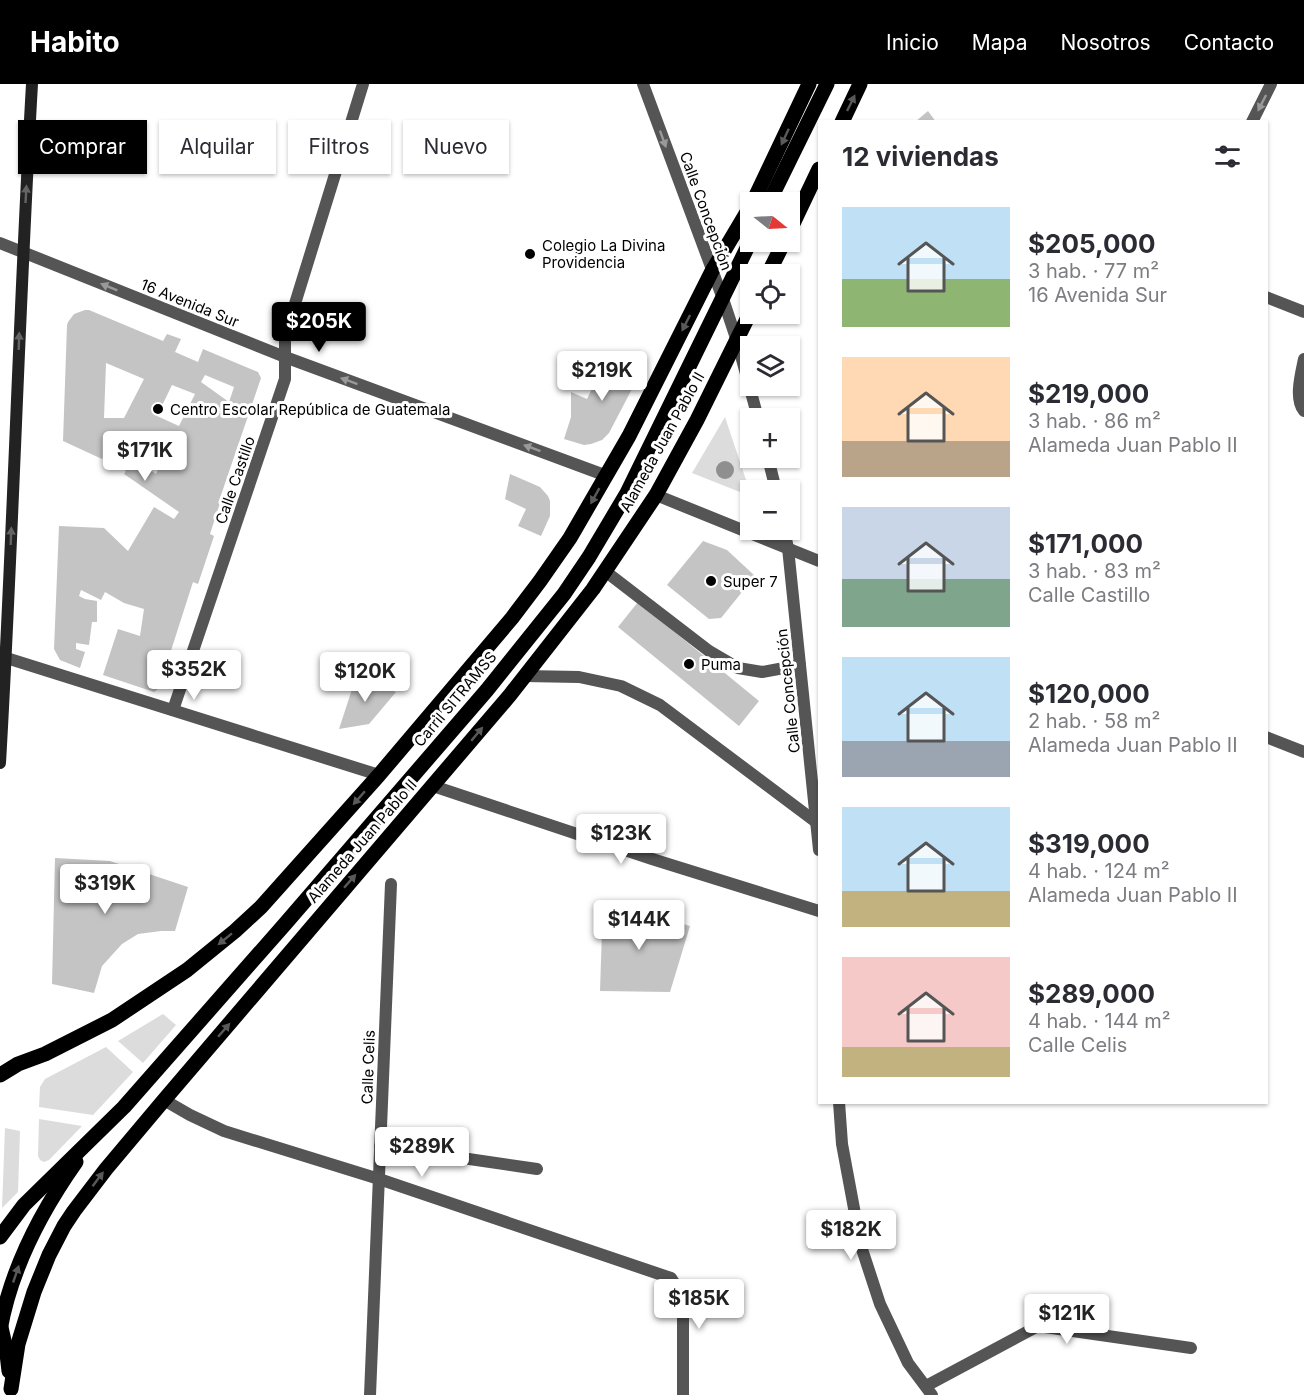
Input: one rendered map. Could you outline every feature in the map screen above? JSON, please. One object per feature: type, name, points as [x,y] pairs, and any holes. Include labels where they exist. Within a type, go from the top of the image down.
[{"type":"main road","points":[[0,763],[3,656],[32,84]]},
{"type":"main road","points":[[758,192],[809,84]]},
{"type":"main road","points":[[774,192],[827,84]]},
{"type":"main road","points":[[843,120],[860,84]]},
{"type":"main road","points":[[800,209],[818,171]]},
{"type":"main road","name":"Alameda Juan Pablo II","points":[[0,1075],[18,1064],[45,1054],[112,1020],[187,970],[261,907],[379,775],[533,591],[570,538],[607,476],[712,271],[740,224]]},
{"type":"main road","name":"Carril SITRAMSS","points":[[0,1237],[24,1205],[106,1125],[208,1012],[441,744],[564,594],[627,493],[745,252]]},
{"type":"main road","name":"Alameda Juan Pablo II","points":[[10,1392],[18,1344],[40,1275],[74,1211],[164,1100],[525,676],[593,589],[656,495],[745,324]]},
{"type":"main road","name":"Carril SITRAMSS","points":[[0,1326],[17,1270],[35,1228],[61,1184],[106,1125]]},
{"type":"main road","points":[[0,1326],[7,1354],[10,1392]]},
{"type":"street","name":"Calle Castillo","points":[[173,710],[285,379],[285,336],[363,84]]},
{"type":"street","name":"Calle Concepción","points":[[643,84],[723,299],[755,408]]},
{"type":"street","points":[[1253,120],[1271,84]]},
{"type":"street","name":"16 Avenida Sur","points":[[0,243],[285,357],[607,476]]},
{"type":"street","points":[[1268,298],[1304,312]]},
{"type":"street","points":[[1304,359],[1299,381],[1300,407],[1304,411]]},
{"type":"street","points":[[656,495],[818,561]]},
{"type":"street","name":"Calle Concepción","points":[[786,540],[818,841]]},
{"type":"street","points":[[605,571],[710,651],[738,669],[762,672],[800,665]]},
{"type":"street","points":[[3,656],[379,775]]},
{"type":"street","points":[[525,676],[579,677],[621,686],[660,705],[816,822]]},
{"type":"street","points":[[1268,738],[1304,752]]},
{"type":"street","points":[[433,786],[652,859],[818,911]]},
{"type":"street","name":"Calle Celis","points":[[370,1395],[391,884]]},
{"type":"street","points":[[164,1100],[224,1131],[379,1179],[670,1278],[683,1298],[683,1395]]},
{"type":"street","points":[[839,1104],[842,1144],[861,1246],[880,1304],[908,1363],[929,1391],[1038,1326],[1191,1348]]},
{"type":"street","points":[[380,1146],[537,1169]]},
{"type":"shaded area","points":[[725,417],[740,468],[746,480],[740,480],[740,492],[692,473]]},
{"type":"shaded area","points":[[163,1014],[176,1025],[143,1063],[118,1041]]},
{"type":"shaded area","points":[[106,1047],[133,1072],[93,1115],[39,1107],[40,1087],[45,1079]]},
{"type":"shaded area","points":[[39,1119],[82,1126],[49,1160],[44,1162],[38,1156]]},
{"type":"shaded area","points":[[5,1128],[20,1131],[18,1192],[2,1208]]},
{"type":"building","points":[[928,111],[935,120],[917,120]]},
{"type":"building","points":[[89,310],[163,341],[167,334],[181,339],[175,352],[198,362],[203,349],[258,372],[261,378],[219,501],[210,534],[214,536],[198,584],[193,582],[159,688],[154,692],[103,675],[118,629],[140,636],[144,609],[124,603],[105,592],[101,600],[81,590],[79,596],[97,601],[97,622],[92,622],[89,645],[76,643],[76,649],[85,652],[80,668],[60,660],[54,649],[59,526],[104,528],[128,551],[154,507],[174,519],[179,512],[124,474],[126,471],[104,457],[102,459],[63,441],[67,325],[74,314]],"holes":[[[106,363],[144,379],[124,418],[104,418]],[[205,375],[234,387],[229,402],[201,382]],[[172,385],[195,394],[179,426],[157,416]],[[146,437],[168,448],[156,474],[135,460]]]},
{"type":"building","points":[[623,355],[644,366],[609,433],[602,440],[584,445],[564,439],[571,417],[571,392],[587,399],[603,366],[609,370],[614,361]]},
{"type":"building","points":[[510,474],[540,487],[548,496],[550,516],[541,536],[518,526],[526,509],[505,499]]},
{"type":"building","name":"Super 7","points":[[703,541],[727,550],[755,576],[721,618],[709,619],[667,585]]},
{"type":"building","name":"Puma","points":[[638,602],[759,701],[739,726],[618,627]]},
{"type":"building","points":[[356,677],[396,692],[369,724],[339,729]]},
{"type":"building","points":[[55,858],[110,861],[188,887],[175,931],[138,934],[122,944],[102,966],[94,993],[52,984]]},
{"type":"building","points":[[603,901],[690,926],[670,992],[600,991]]},
{"type":"place","name":"Colegio La Divina Providencia","points":[[530,254]]},
{"type":"place","name":"Centro Escolar República de Guatemala","points":[[158,409]]},
{"type":"place","name":"Super 7","points":[[711,581]]},
{"type":"place","name":"Puma","points":[[689,664]]}]
